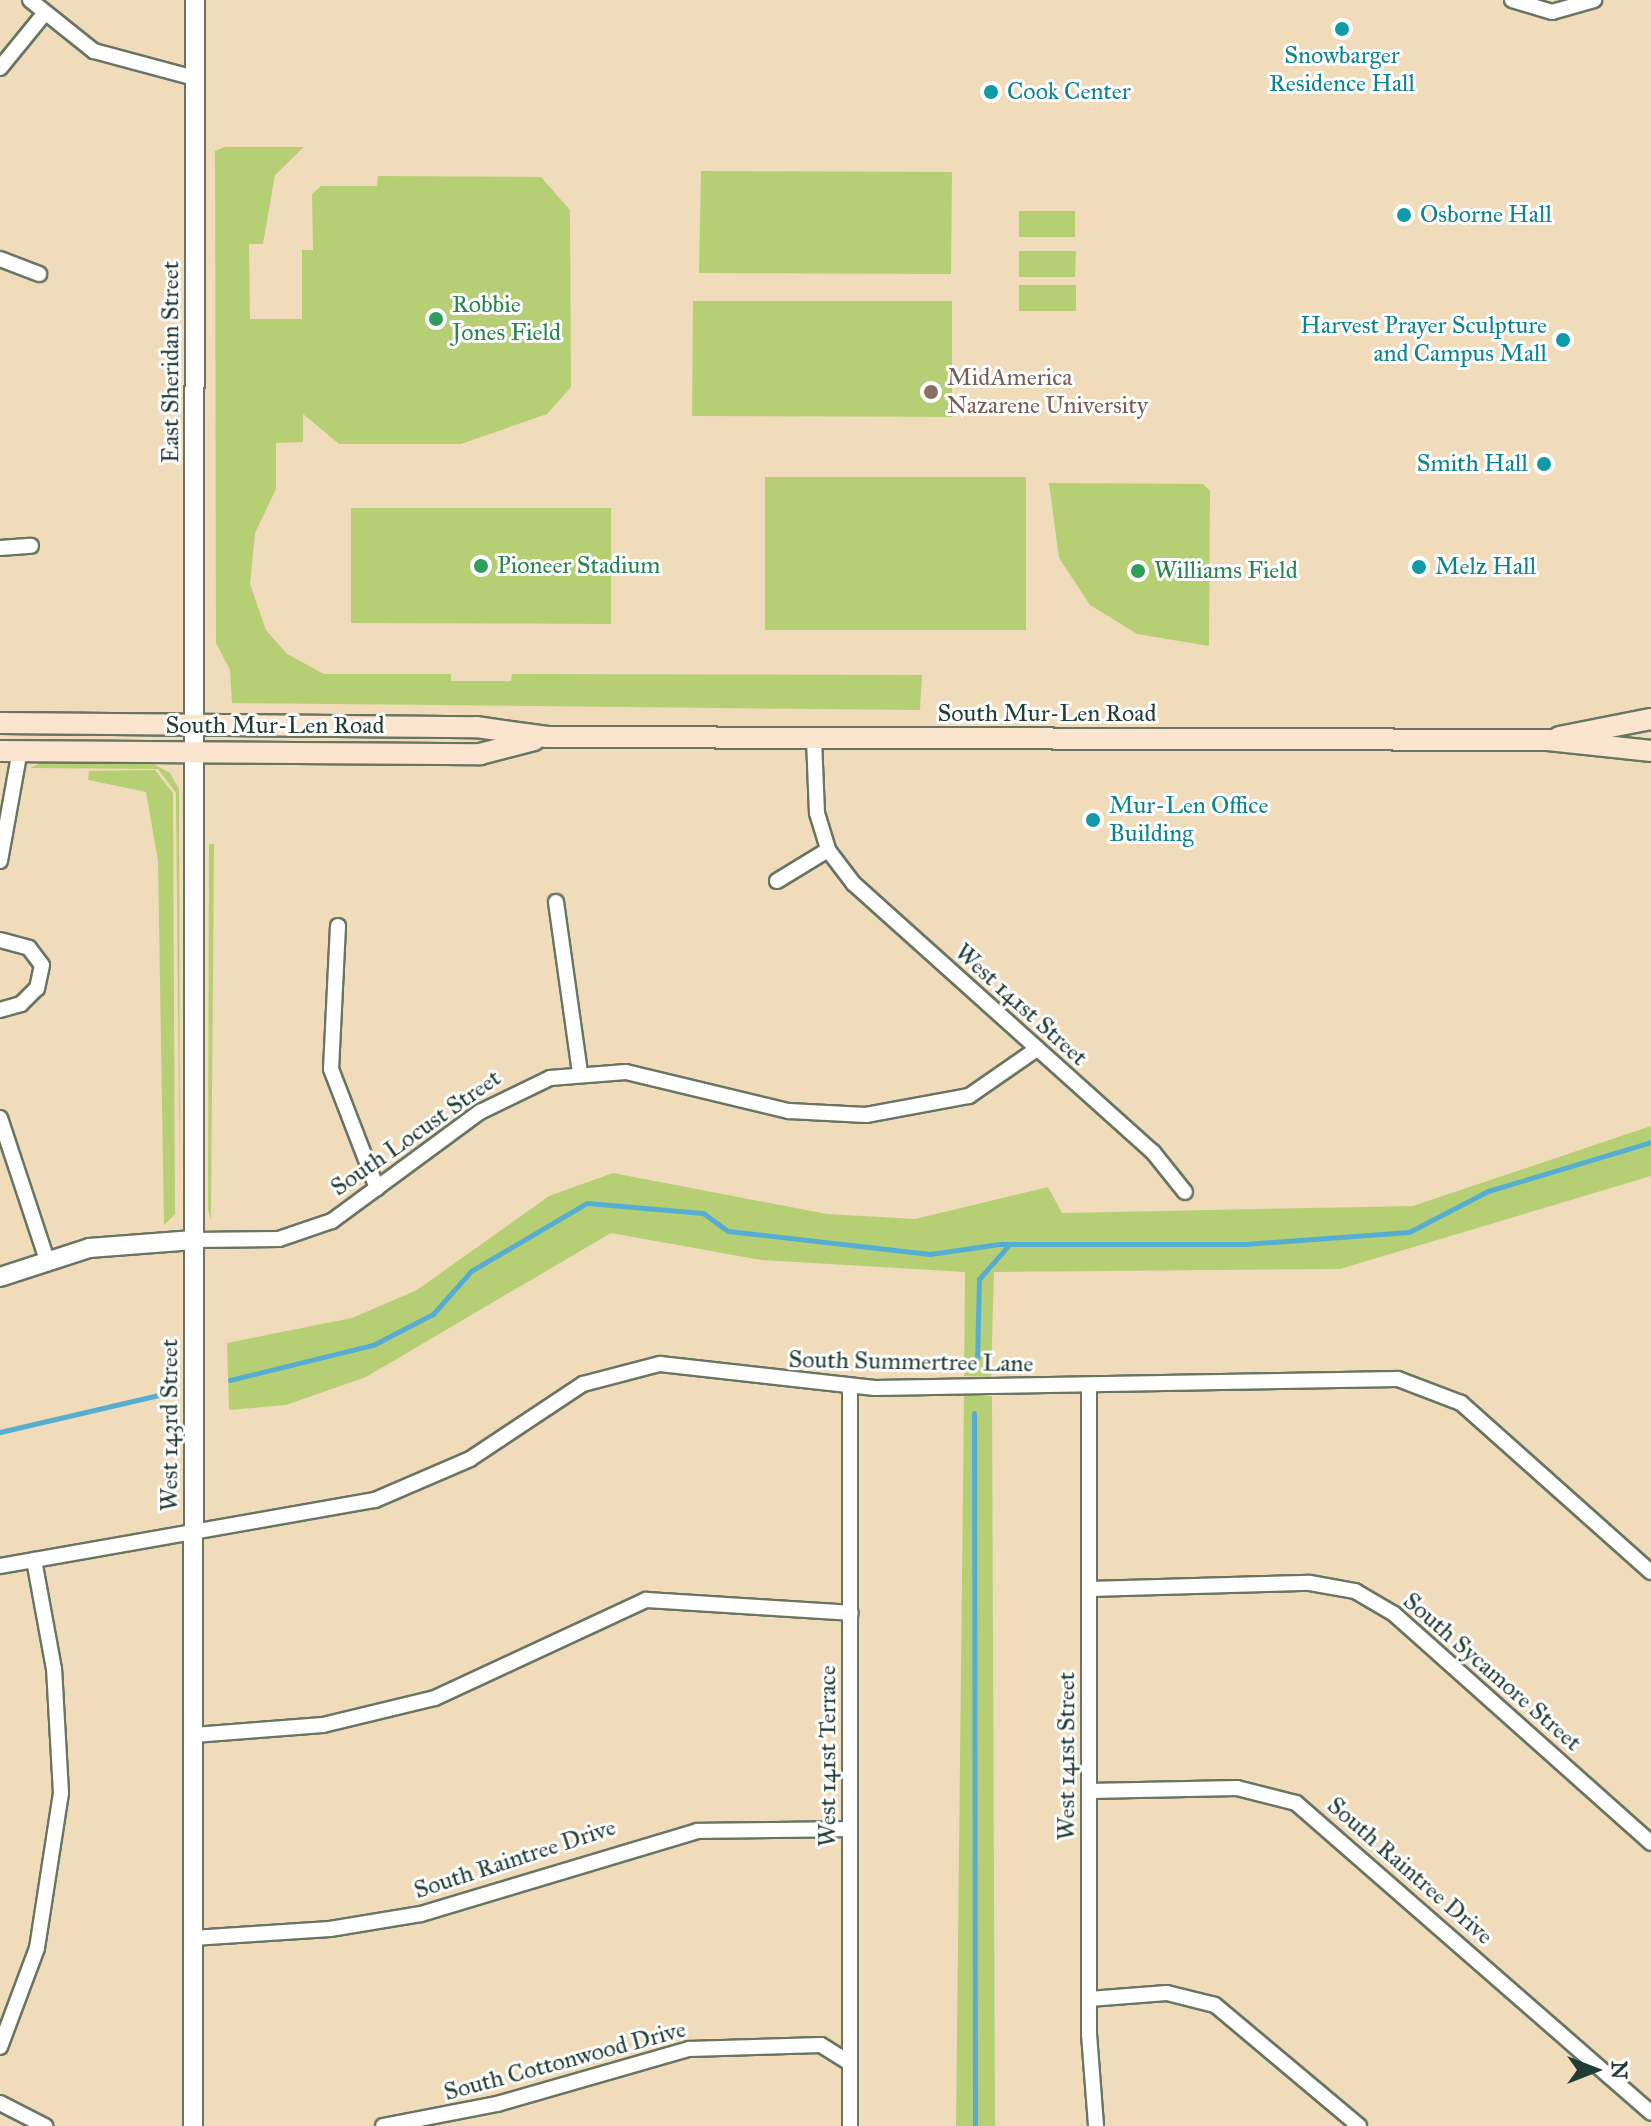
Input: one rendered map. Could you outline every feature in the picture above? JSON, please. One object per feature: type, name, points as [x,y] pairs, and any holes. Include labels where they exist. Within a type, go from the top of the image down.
[{"type":"main road","name":"South Mur-Len Road","points":[[1548,740],[1651,719]]},
{"type":"main road","name":"South Mur-Len Road","points":[[0,723],[476,727],[547,737],[1548,740],[1651,751]]},
{"type":"main road","name":"South Mur-Len Road","points":[[10,751],[480,754],[547,737]]},
{"type":"street","points":[[30,0],[44,14],[104,56],[195,78]]},
{"type":"street","name":"East Sheridan Street","points":[[195,0],[196,724]]},
{"type":"street","points":[[1512,0],[1552,12],[1594,0]]},
{"type":"street","points":[[0,68],[44,14]]},
{"type":"street","points":[[0,259],[39,274]]},
{"type":"street","points":[[0,548],[31,546]]},
{"type":"street","name":"West 143rd Street","points":[[193,2126],[196,724]]},
{"type":"street","name":"West 141st Street","points":[[814,739],[817,813],[828,850],[854,884],[1153,1152],[1185,1192]]},
{"type":"street","points":[[0,861],[10,751]]},
{"type":"street","points":[[777,881],[828,850]]},
{"type":"street","points":[[556,902],[580,1073]]},
{"type":"street","points":[[338,926],[331,1069],[377,1188]]},
{"type":"street","points":[[0,940],[29,948],[42,965],[37,988],[0,1010]]},
{"type":"street","name":"South Locust Street","points":[[0,1277],[47,1260],[130,1242],[303,1234],[377,1188],[504,1096],[580,1073],[626,1072],[789,1111],[866,1115],[969,1096],[1037,1049]]},
{"type":"street","points":[[0,1118],[47,1260]]},
{"type":"street","name":"South Summertree Lane","points":[[0,1566],[193,1529],[330,1512],[400,1491],[470,1459],[583,1384],[630,1367],[675,1364],[850,1387],[1089,1386],[1398,1379],[1436,1389],[1477,1415],[1651,1572]]},
{"type":"street","name":"West 141st Street","points":[[1089,1386],[1089,1999],[1096,2126]]},
{"type":"street","name":"West 141st Terrace","points":[[850,1387],[850,2126]]},
{"type":"street","points":[[0,2047],[40,1935],[61,1793],[54,1669],[34,1560]]},
{"type":"street","name":"South Sycamore Street","points":[[1089,1589],[1310,1583],[1355,1591],[1394,1614],[1651,1843]]},
{"type":"street","points":[[194,1735],[323,1725],[435,1698],[646,1600],[851,1613]]},
{"type":"street","name":"South Raintree Drive","points":[[1089,1791],[1237,1788],[1296,1803],[1651,2113]]},
{"type":"street","name":"South Raintree Drive","points":[[193,1938],[330,1929],[421,1914],[697,1831],[850,1829]]},
{"type":"street","points":[[1089,1999],[1167,1993],[1215,2005],[1359,2126]]},
{"type":"street","name":"South Cottonwood Drive","points":[[383,2126],[497,2104],[689,2049],[821,2045],[850,2063]]},
{"type":"street","points":[[0,2103],[45,2126]]},
{"type":"green space","points":[[225,147],[304,147],[275,175],[263,244],[249,244],[250,319],[302,319],[302,250],[313,250],[312,194],[321,186],[377,186],[378,176],[541,177],[570,210],[571,387],[547,414],[461,444],[339,444],[303,414],[303,442],[276,443],[276,489],[255,533],[250,584],[266,630],[287,654],[324,674],[451,674],[451,681],[511,681],[512,674],[922,675],[920,710],[232,703],[230,670],[216,643],[215,151]]},
{"type":"green space","points":[[701,171],[952,172],[951,274],[699,273]]},
{"type":"green space","points":[[1019,211],[1075,211],[1075,237],[1019,237]]},
{"type":"green space","points":[[1019,251],[1076,251],[1075,277],[1019,277]]},
{"type":"green space","points":[[1019,285],[1076,285],[1076,311],[1019,311]]},
{"type":"green space","points":[[693,301],[952,301],[952,417],[692,416]]},
{"type":"green space","points":[[765,477],[1026,477],[1026,630],[765,630]]},
{"type":"green space","name":"Williams Field","points":[[1049,483],[1203,484],[1210,491],[1209,646],[1137,634],[1090,605],[1059,558]]},
{"type":"green space","name":"Pioneer Stadium","points":[[351,508],[611,508],[611,624],[351,623]]},
{"type":"green space","points":[[45,761],[148,761],[170,773],[179,789],[180,1216],[176,793],[158,769],[30,768]]},
{"type":"green space","points":[[155,770],[173,793],[175,1214],[164,1225],[158,861],[146,792],[88,780],[89,771]]},
{"type":"green space","points":[[209,844],[214,844],[211,1220],[208,1209]]},
{"type":"green space","points":[[1651,1126],[1651,1176],[1340,1269],[994,1272],[991,1377],[964,1376],[965,1272],[761,1260],[611,1233],[366,1377],[286,1405],[229,1410],[227,1343],[352,1318],[417,1290],[549,1196],[613,1173],[827,1214],[915,1219],[1048,1187],[1062,1213],[1413,1206]]},
{"type":"green space","points":[[964,1396],[992,1396],[995,2126],[956,2126]]},
{"type":"waterway","points":[[230,1380],[373,1345],[433,1314],[471,1271],[587,1203],[703,1213],[728,1231],[930,1254],[999,1244],[1245,1244],[1409,1232],[1488,1191],[1651,1142]]},
{"type":"waterway","points":[[977,1364],[979,1279],[1008,1246]]},
{"type":"waterway","points":[[0,1432],[159,1395]]},
{"type":"waterway","points":[[974,1413],[975,2126]]},
{"type":"place","name":"Snowbarger Residence Hall","points":[[1342,29]]},
{"type":"place","name":"Cook Center","points":[[991,92]]},
{"type":"place","name":"Osborne Hall","points":[[1404,215]]},
{"type":"place","name":"Robbie Jones Field","points":[[436,319]]},
{"type":"place","name":"Harvest Prayer Sculpture and Campus Mall","points":[[1563,340]]},
{"type":"place","name":"MidAmerica Nazarene University","points":[[931,392]]},
{"type":"place","name":"Smith Hall","points":[[1544,464]]},
{"type":"place","name":"Pioneer Stadium","points":[[481,566]]},
{"type":"place","name":"Melz Hall","points":[[1419,567]]},
{"type":"place","name":"Williams Field","points":[[1138,571]]},
{"type":"place","name":"Mur-Len Office Building","points":[[1093,820]]}]
